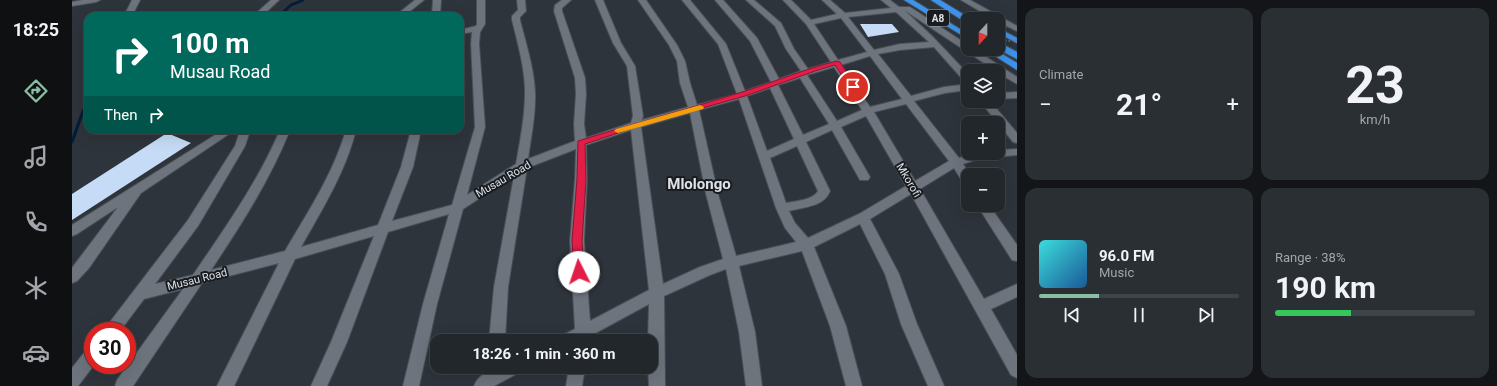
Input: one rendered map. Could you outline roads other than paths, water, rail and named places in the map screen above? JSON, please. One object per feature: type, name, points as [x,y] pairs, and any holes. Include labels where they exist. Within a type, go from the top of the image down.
[{"type":"highway","points":[[935,0],[961,16]]},
{"type":"highway","name":"A8","points":[[946,0],[967,12]]},
{"type":"highway","name":"A8","points":[[908,4],[922,4],[961,32]]},
{"type":"highway","points":[[922,4],[961,24]]},
{"type":"highway","points":[[1005,34],[1017,41]]},
{"type":"highway","points":[[1005,41],[1017,48]]},
{"type":"highway","points":[[1005,49],[1017,56]]},
{"type":"highway","points":[[999,56],[1017,67]]},
{"type":"street","points":[[72,14],[78,2],[96,0]]},
{"type":"street","points":[[130,12],[136,0]]},
{"type":"street","points":[[262,12],[275,0]]},
{"type":"street","points":[[404,12],[420,0]]},
{"type":"street","points":[[436,12],[437,0]]},
{"type":"street","points":[[411,386],[430,304],[455,220],[456,208],[480,127],[475,44],[476,32],[481,24],[480,0]]},
{"type":"street","points":[[498,334],[501,287],[520,166],[529,120],[530,92],[527,66],[516,20],[516,16],[522,11],[521,0]]},
{"type":"street","points":[[567,0],[558,7],[558,11],[580,78],[581,94],[578,124],[581,143],[581,179],[577,241],[582,334]]},
{"type":"street","points":[[599,0],[617,43],[631,66],[638,116],[636,125],[657,293],[657,386]]},
{"type":"street","points":[[642,0],[673,45],[681,61],[694,109],[712,194],[747,332],[754,386]]},
{"type":"street","points":[[686,0],[722,44],[742,95],[782,208],[790,225],[806,245],[838,326],[854,386]]},
{"type":"street","points":[[719,0],[754,40],[824,190],[822,196],[814,201],[782,208]]},
{"type":"street","points":[[750,0],[778,25],[790,49],[864,177]]},
{"type":"street","name":"Mkorofi","points":[[788,0],[809,23],[868,111],[1017,370]]},
{"type":"street","points":[[826,0],[843,15],[961,170]]},
{"type":"street","points":[[885,0],[898,9],[936,44],[961,72]]},
{"type":"street","points":[[965,0],[1017,29]]},
{"type":"street","points":[[809,23],[843,15],[898,9],[908,4],[1017,82]]},
{"type":"street","points":[[464,31],[478,28]]},
{"type":"street","name":"Musau Road","points":[[140,294],[290,255],[456,208],[520,166],[581,143],[636,125],[742,95],[804,73],[872,53],[900,47],[936,44]]},
{"type":"street","points":[[764,156],[868,111],[944,90],[961,88]]},
{"type":"street","points":[[1005,96],[1017,95]]},
{"type":"street","points":[[991,108],[998,116]]},
{"type":"street","points":[[1005,125],[1017,125]]},
{"type":"street","points":[[1005,125],[1017,140]]},
{"type":"street","points":[[72,231],[224,134]]},
{"type":"street","name":"Musau Road","points":[[118,322],[193,223],[240,146],[244,134]]},
{"type":"street","points":[[123,386],[199,278],[244,210],[273,157],[283,134]]},
{"type":"street","points":[[225,386],[290,255],[331,183],[349,134]]},
{"type":"street","points":[[319,386],[339,342],[408,167],[415,134]]},
{"type":"street","points":[[586,334],[596,325],[657,293],[705,271],[730,262],[806,245],[863,217],[956,162],[978,156],[1017,152]]},
{"type":"street","points":[[72,277],[84,264],[138,188]]},
{"type":"street","points":[[988,212],[1017,256]]},
{"type":"street","points":[[863,217],[892,274],[909,324],[936,386]]},
{"type":"street","points":[[981,307],[1017,290]]},
{"type":"street","points":[[72,382],[84,366]]},
{"type":"street","points":[[482,386],[495,374]]},
{"type":"street","points":[[574,386],[576,374]]},
{"type":"waterway","points":[[283,12],[291,5],[303,0]]},
{"type":"waterway","points":[[72,142],[84,110]]},
{"type":"district","name":"Mlolongo","points":[[699,184]]}]
